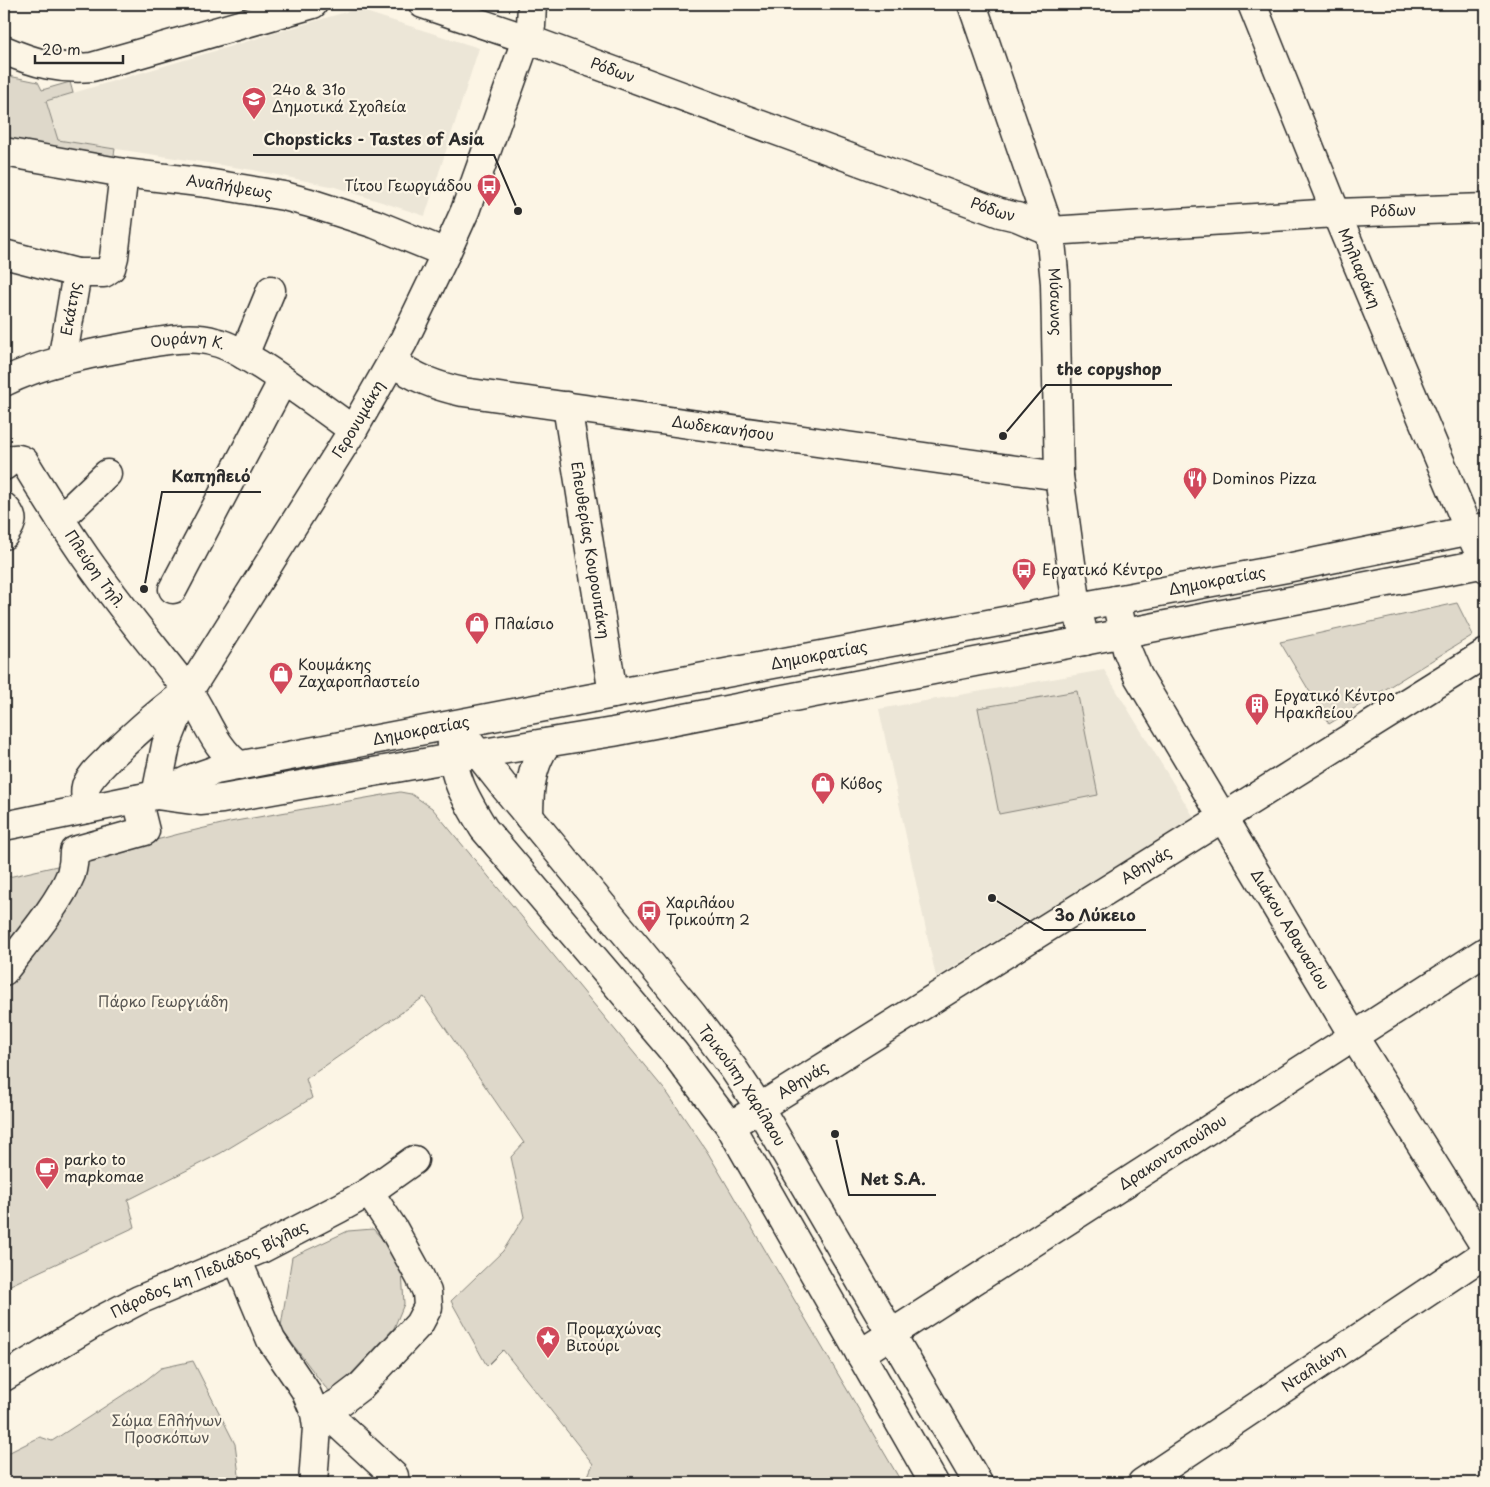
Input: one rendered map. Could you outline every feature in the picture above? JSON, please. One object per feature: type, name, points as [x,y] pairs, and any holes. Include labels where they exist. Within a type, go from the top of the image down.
[{"type":"street","points":[[4,50],[51,66],[64,68],[92,67],[260,11],[313,4]]},
{"type":"street","name":"Ρόδων","points":[[423,4],[530,23],[1000,213],[1050,231],[1336,213],[1486,208]]},
{"type":"street","name":"Γερονυμάκη","points":[[146,797],[180,706],[188,691],[353,430],[392,362],[446,252],[468,202],[530,23],[547,4]]},
{"type":"street","name":"Μύσωνος","points":[[972,4],[1050,231],[1055,283],[1059,476],[1077,607],[1085,641]]},
{"type":"street","name":"Μηλιαράκη","points":[[1252,4],[1336,213],[1477,529],[1485,565]]},
{"type":"street","name":"Αναλήψεως","points":[[4,152],[124,173],[207,183],[284,196],[310,202],[375,224],[446,252]]},
{"type":"street","points":[[77,273],[104,273],[111,268],[124,173]]},
{"type":"street","name":"Εκάτης","points":[[4,254],[77,273],[62,361]]},
{"type":"street","points":[[244,355],[271,290]]},
{"type":"street","name":"Ουράνη Κ.","points":[[4,382],[27,372],[94,353],[188,339],[214,341],[244,355],[283,380],[353,430]]},
{"type":"street","name":"Δωδεκανήσου","points":[[392,362],[422,380],[463,392],[1059,476]]},
{"type":"street","points":[[174,589],[283,380]]},
{"type":"street","name":"Ελευθερίας Κουρουπάκη","points":[[567,406],[613,694]]},
{"type":"street","name":"Πλεύρη Τηλ.","points":[[4,466],[13,459],[18,458],[24,461],[87,559],[195,700],[206,725],[217,742],[232,760],[240,766]]},
{"type":"street","points":[[60,519],[108,474]]},
{"type":"street","points":[[4,507],[11,514],[12,522],[4,535]]},
{"type":"street","name":"Δημοκρατίας","points":[[4,826],[146,797],[216,770],[1287,568],[1477,529]]},
{"type":"street","name":"Δημοκρατίας","points":[[146,797],[200,801],[222,799],[452,758],[613,732],[1485,565]]},
{"type":"street","name":"Διάκου Αθανασίου","points":[[1116,600],[1127,650],[1138,676],[1354,1036],[1486,1248]]},
{"type":"street","name":"Αθηνάς","points":[[730,1126],[1486,653]]},
{"type":"street","points":[[87,809],[87,784],[97,771],[150,721],[188,691]]},
{"type":"street","name":"Τρικούπη Χαρίλαου","points":[[454,724],[692,1014],[733,1068],[759,1107],[978,1483]]},
{"type":"street","name":"Τρικούπη Χαρίλαου","points":[[454,724],[452,758],[455,774],[462,792],[484,829],[667,1044],[730,1126],[934,1483]]},
{"type":"street","points":[[529,817],[532,776],[540,753],[547,743]]},
{"type":"street","points":[[4,971],[49,912],[66,884],[74,862],[74,851],[145,831],[146,797]]},
{"type":"street","name":"Δρακοντοπούλου","points":[[860,1354],[1486,951]]},
{"type":"street","name":"Πάροδος 4η Πεδιάδος Βίγλας","points":[[4,1377],[95,1322],[139,1300],[272,1244],[369,1192],[414,1160]]},
{"type":"street","points":[[319,1412],[340,1402],[361,1386],[419,1324],[428,1307],[428,1292],[393,1228],[369,1192]]},
{"type":"street","name":"Νταλιάνη","points":[[1142,1483],[1486,1253]]},
{"type":"street","points":[[237,1260],[268,1334],[319,1412],[394,1476]]},
{"type":"street","points":[[313,1483],[319,1412]]},
{"type":"shaded area","name":"24ο & 31ο Δημοτικά Σχολεία","points":[[356,9],[479,48],[425,216],[335,187],[253,170],[58,140],[46,101]]},
{"type":"shaded area","points":[[1104,670],[1195,819],[936,977],[879,709]]},
{"type":"green space","points":[[4,75],[38,82],[42,90],[70,82],[73,93],[46,101],[58,140],[115,149],[113,161],[4,145]]},
{"type":"green space","points":[[1457,603],[1473,635],[1329,724],[1280,642]]},
{"type":"green space","points":[[1077,691],[1098,795],[999,814],[978,708]]},
{"type":"green space","name":"Πάρκο Γεωργιάδη","points":[[400,792],[411,794],[432,808],[668,1094],[708,1153],[902,1483],[585,1483],[593,1464],[503,1350],[487,1366],[451,1301],[503,1251],[524,1217],[511,1157],[524,1143],[424,997],[306,1079],[312,1098],[221,1153],[128,1200],[135,1227],[4,1288],[4,878],[230,822]]},
{"type":"green space","points":[[373,1229],[392,1250],[402,1271],[404,1304],[394,1328],[337,1389],[330,1391],[282,1330],[281,1326],[292,1257],[348,1231]]},
{"type":"green space","name":"Σώμα Ελλήνων Προσκόπων","points":[[193,1361],[235,1444],[240,1483],[4,1483],[4,1455],[40,1437],[52,1441],[146,1380],[161,1368]]},
{"type":"place","name":"24ο & 31ο Δημοτικά Σχολεία","points":[[254,120]]},
{"type":"place","name":"Τίτου Γεωργιάδου","points":[[489,207]]},
{"type":"place","name":"Chopsticks - Tastes of Asia","points":[[518,211]]},
{"type":"place","name":"the copyshop","points":[[1003,436]]},
{"type":"place","name":"Dominos Pizza","points":[[1195,500]]},
{"type":"place","name":"Καπηλειό","points":[[144,589]]},
{"type":"place","name":"Εργατικό Κέντρο","points":[[1024,591]]},
{"type":"place","name":"Πλαίσιο","points":[[477,645]]},
{"type":"place","name":"Κουμάκης Ζαχαροπλαστείο","points":[[281,695]]},
{"type":"place","name":"Εργατικό Κέντρο Ηρακλείου","points":[[1257,726]]},
{"type":"place","name":"Κύβος","points":[[823,805]]},
{"type":"place","name":"3ο Λύκειο","points":[[992,898]]},
{"type":"place","name":"Χαριλάου Τρικούπη 2","points":[[649,933]]},
{"type":"place","name":"Net S.A.","points":[[835,1134]]},
{"type":"place","name":"parko to mapkomae","points":[[47,1190]]},
{"type":"place","name":"Προμαχώνας Βιτούρι","points":[[548,1359]]}]
